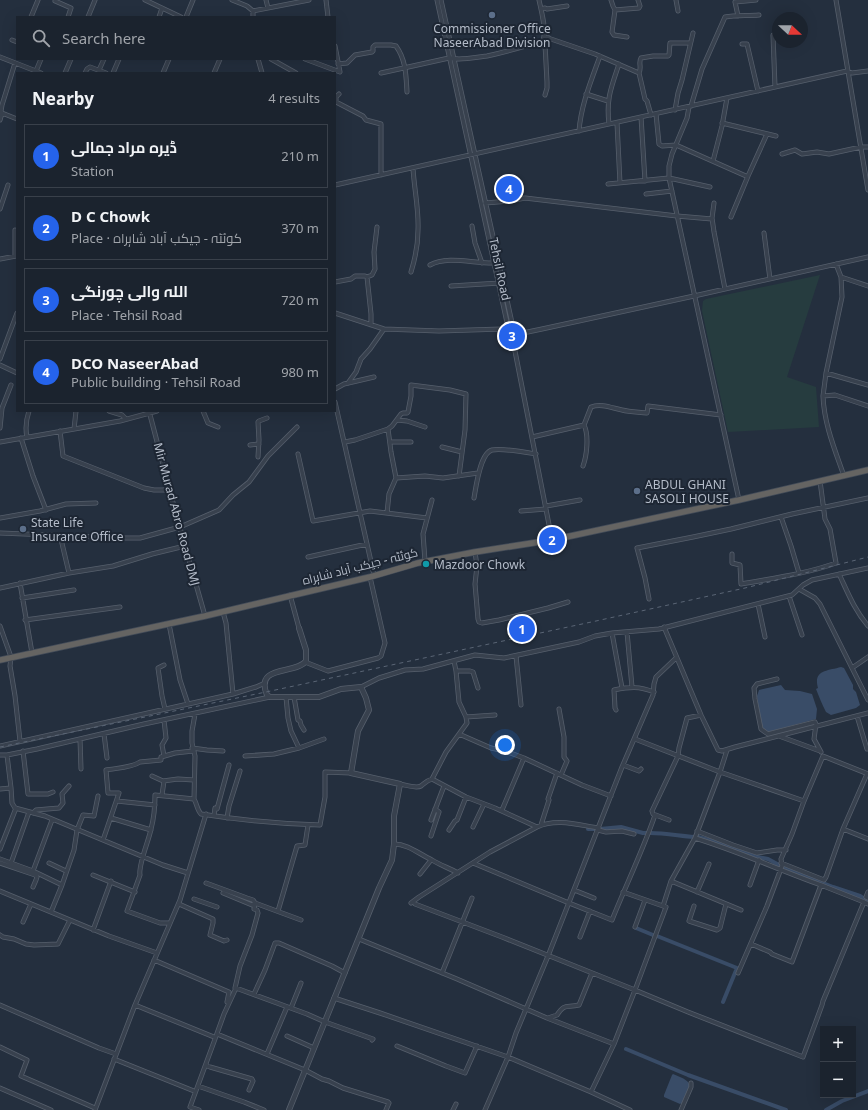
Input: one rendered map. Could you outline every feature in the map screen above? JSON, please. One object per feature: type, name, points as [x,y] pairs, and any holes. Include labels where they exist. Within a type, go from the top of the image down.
[{"type":"highway","name":"کوئٹہ - جیکب آباد شاہراہ","points":[[0,660],[223,612],[372,576],[425,561],[552,540],[739,500],[868,470]]},
{"type":"street","points":[[31,16],[38,0]]},
{"type":"street","points":[[88,16],[95,0]]},
{"type":"street","points":[[145,0],[179,16]]},
{"type":"street","points":[[186,16],[193,0]]},
{"type":"street","points":[[232,0],[247,6],[253,11]]},
{"type":"street","points":[[247,0],[247,6]]},
{"type":"street","points":[[266,0],[268,8]]},
{"type":"street","points":[[253,11],[309,0]]},
{"type":"street","points":[[326,0],[328,16]]},
{"type":"street","points":[[437,0],[452,58]]},
{"type":"street","points":[[441,0],[452,58],[514,346],[552,540]]},
{"type":"street","points":[[539,0],[547,38],[545,44],[547,82],[545,95]]},
{"type":"street","points":[[611,0],[614,10],[612,32],[614,35],[627,37]]},
{"type":"street","points":[[614,10],[639,8],[640,6],[638,0]]},
{"type":"street","points":[[676,0],[678,11]]},
{"type":"street","points":[[738,16],[735,2],[756,0]]},
{"type":"street","points":[[836,0],[868,190]]},
{"type":"street","points":[[55,1],[72,8],[68,16]]},
{"type":"street","points":[[541,9],[567,6]]},
{"type":"street","points":[[159,16],[162,8]]},
{"type":"street","points":[[253,11],[253,16]]},
{"type":"street","points":[[739,500],[676,216],[669,178],[669,166],[672,154],[687,118],[702,69],[725,17],[759,16]]},
{"type":"street","points":[[675,110],[693,33]]},
{"type":"street","points":[[381,73],[452,58],[459,59],[506,52],[542,42],[547,38]]},
{"type":"street","points":[[547,38],[600,56],[639,73]]},
{"type":"street","points":[[12,40],[16,42]]},
{"type":"street","points":[[651,115],[645,99],[639,73],[640,59],[653,56],[668,56],[670,43],[690,44]]},
{"type":"street","points":[[742,44],[747,44],[758,91]]},
{"type":"street","points":[[338,64],[347,63],[355,55],[372,52],[375,46],[396,46],[403,58],[407,92]]},
{"type":"street","points":[[774,48],[775,87]]},
{"type":"street","points":[[308,60],[338,72],[340,71],[336,52]]},
{"type":"street","points":[[579,131],[586,94],[600,56]]},
{"type":"street","points":[[0,57],[39,72],[41,60]]},
{"type":"street","points":[[0,120],[2,113],[1,105],[17,64],[21,60]]},
{"type":"street","points":[[65,72],[71,60]]},
{"type":"street","points":[[99,70],[104,60]]},
{"type":"street","points":[[113,72],[119,60]]},
{"type":"street","points":[[163,72],[168,60]]},
{"type":"street","points":[[214,72],[220,60]]},
{"type":"street","points":[[258,60],[262,72]]},
{"type":"street","points":[[273,60],[294,72]]},
{"type":"street","points":[[609,124],[608,101],[612,83],[619,64]]},
{"type":"street","points":[[85,72],[86,69],[90,67],[104,72]]},
{"type":"street","points":[[336,185],[847,71],[852,73],[868,71]]},
{"type":"street","points":[[339,94],[336,97],[336,102],[363,116],[366,120],[381,124],[381,175]]},
{"type":"street","points":[[586,94],[608,101]]},
{"type":"street","points":[[713,161],[727,98]]},
{"type":"street","points":[[2,113],[16,118]]},
{"type":"street","points":[[656,114],[659,144],[662,146],[676,146],[748,176]]},
{"type":"street","points":[[641,117],[645,181]]},
{"type":"street","points":[[617,123],[620,183]]},
{"type":"street","points":[[722,123],[776,136]]},
{"type":"street","points":[[731,218],[767,134]]},
{"type":"street","points":[[782,154],[794,150],[802,154],[817,152],[828,154],[860,147],[868,147]]},
{"type":"street","name":"Tehsil Road","points":[[473,155],[486,204],[496,263]]},
{"type":"street","points":[[411,272],[415,257],[418,230],[418,210],[413,168]]},
{"type":"street","points":[[608,184],[669,178],[710,187]]},
{"type":"street","points":[[0,209],[8,185]]},
{"type":"street","points":[[646,194],[672,191]]},
{"type":"street","points":[[486,204],[525,198],[712,219]]},
{"type":"street","points":[[714,203],[712,219],[725,289]]},
{"type":"street","points":[[472,226],[475,243],[482,263]]},
{"type":"street","points":[[336,282],[351,279],[355,276],[367,277],[372,275],[375,269],[374,252],[377,227]]},
{"type":"street","points":[[0,259],[16,256],[15,230]]},
{"type":"street","points":[[764,234],[770,279]]},
{"type":"street","points":[[512,339],[518,334],[868,257]]},
{"type":"street","points":[[430,265],[446,260],[496,263]]},
{"type":"street","points":[[836,264],[842,277],[842,297],[826,373],[823,396],[828,428],[844,476]]},
{"type":"street","points":[[367,277],[371,308],[371,325]]},
{"type":"street","points":[[842,277],[868,286]]},
{"type":"street","points":[[451,286],[500,283]]},
{"type":"street","points":[[336,313],[384,329],[438,331],[502,329],[518,334]]},
{"type":"street","points":[[0,359],[16,316]]},
{"type":"street","points":[[348,383],[356,372],[361,359],[384,329]]},
{"type":"street","points":[[0,365],[16,373]]},
{"type":"street","points":[[826,373],[868,385]]},
{"type":"street","points":[[336,388],[348,383],[374,377]]},
{"type":"street","points":[[0,428],[2,408],[11,385]]},
{"type":"street","points":[[344,442],[355,440],[388,429],[392,426],[402,413],[408,412],[411,385],[450,390],[466,394],[465,430],[459,476]]},
{"type":"street","points":[[823,396],[835,395],[868,406]]},
{"type":"street","points":[[305,662],[328,671],[378,658],[381,656],[385,643],[367,544],[336,406]]},
{"type":"street","points":[[583,466],[587,440],[587,432],[584,425],[591,407],[610,407],[647,413],[648,406],[720,415]]},
{"type":"street","points":[[27,437],[26,419],[29,412]]},
{"type":"street","points":[[74,428],[76,412]]},
{"type":"street","points":[[112,412],[122,415],[126,419]]},
{"type":"street","points":[[0,442],[126,419],[149,412]]},
{"type":"street","name":"Mir Murad Abro Road DMJ","points":[[149,412],[205,616]]},
{"type":"street","points":[[203,412],[208,423],[218,426]]},
{"type":"street","points":[[258,457],[258,421],[267,418]]},
{"type":"street","points":[[397,420],[407,421],[425,427]]},
{"type":"street","points":[[532,436],[584,425]]},
{"type":"street","points":[[0,533],[140,538],[180,527],[219,510],[248,482],[268,456],[298,427]]},
{"type":"street","points":[[388,429],[396,478],[389,494],[388,513]]},
{"type":"street","points":[[60,431],[63,456],[144,488],[154,490],[170,490]]},
{"type":"street","points":[[21,438],[46,510]]},
{"type":"street","points":[[390,442],[411,442]]},
{"type":"street","points":[[250,445],[259,444]]},
{"type":"street","points":[[442,447],[462,452]]},
{"type":"street","points":[[474,498],[478,473],[487,453],[492,450],[509,450],[536,454]]},
{"type":"street","points":[[298,454],[313,521],[370,511],[427,518]]},
{"type":"street","points":[[396,478],[425,476],[444,478],[478,473]]},
{"type":"street","points":[[732,554],[732,563],[740,565],[741,584],[799,573],[836,563],[830,529],[826,519],[820,481]]},
{"type":"street","points":[[649,599],[637,548],[868,498]]},
{"type":"street","points":[[425,561],[423,534],[432,500]]},
{"type":"street","points":[[521,511],[546,508],[580,500]]},
{"type":"street","points":[[0,518],[46,510],[66,504],[96,503]]},
{"type":"street","points":[[781,517],[799,573]]},
{"type":"street","points":[[60,535],[69,573]]},
{"type":"street","points":[[308,557],[367,544]]},
{"type":"street","points":[[0,588],[69,573],[113,566],[185,546]]},
{"type":"street","points":[[475,552],[477,566],[475,584],[476,607],[479,622],[499,620],[568,602]]},
{"type":"street","points":[[0,755],[7,755],[80,740],[270,697],[319,697],[341,689],[360,687],[379,678],[405,670],[423,669],[475,655],[504,658],[579,642],[596,636],[612,633],[664,628],[789,596],[812,580],[868,568]]},
{"type":"street","points":[[839,574],[858,615],[868,626]]},
{"type":"street","points":[[20,584],[25,620],[32,653]]},
{"type":"street","points":[[799,589],[815,598],[820,604],[867,697]]},
{"type":"street","points":[[22,598],[74,590]]},
{"type":"street","points":[[270,697],[267,695],[265,683],[268,676],[302,665],[306,658],[306,650],[290,595]]},
{"type":"street","points":[[789,596],[802,635]]},
{"type":"street","points":[[758,604],[765,637]]},
{"type":"street","points":[[25,620],[120,607]]},
{"type":"street","points":[[223,612],[226,623],[233,694]]},
{"type":"street","points":[[169,624],[180,680],[188,704]]},
{"type":"street","points":[[0,626],[11,657],[10,666],[20,741]]},
{"type":"street","points":[[664,628],[701,715],[718,750],[727,750],[868,713]]},
{"type":"street","points":[[627,632],[632,687]]},
{"type":"street","points":[[612,633],[622,688]]},
{"type":"street","points":[[516,656],[521,705]]},
{"type":"street","points":[[852,668],[868,657]]},
{"type":"street","points":[[485,1110],[508,1057],[623,765],[654,692],[656,677],[676,658]]},
{"type":"street","points":[[432,780],[446,752],[467,723],[466,717],[459,702],[454,661]]},
{"type":"street","points":[[164,665],[158,668],[165,709]]},
{"type":"street","points":[[456,671],[470,670],[473,672],[478,688]]},
{"type":"street","points":[[777,679],[757,684],[754,688],[754,699],[758,720],[762,729],[768,734],[815,722],[816,726],[814,738],[821,752],[823,753],[823,756],[867,774],[843,829],[824,880],[781,863]]},
{"type":"street","points":[[0,746],[233,694],[265,683]]},
{"type":"street","points":[[352,773],[358,731],[369,710],[366,698],[360,687]]},
{"type":"street","points":[[616,710],[614,690],[632,687],[643,688],[654,692]]},
{"type":"street","points":[[286,697],[291,731],[298,748]]},
{"type":"street","points":[[294,697],[298,720],[300,721],[304,730]]},
{"type":"street","points":[[559,709],[564,737],[564,757],[566,761],[561,775]]},
{"type":"street","points":[[195,714],[192,731],[194,756],[194,799],[197,804],[198,811],[201,814],[227,818],[320,826],[325,797],[325,772],[352,773],[416,787],[420,786],[424,782],[432,780],[466,797],[502,810],[539,826]]},
{"type":"street","points":[[466,717],[495,715]]},
{"type":"street","points":[[669,820],[653,814],[652,811],[678,756],[687,718],[701,715]]},
{"type":"street","points":[[857,716],[867,749]]},
{"type":"street","points":[[164,720],[166,738],[162,745],[164,756]]},
{"type":"street","points":[[104,734],[107,758]]},
{"type":"street","points":[[459,734],[491,748],[524,758],[582,785],[611,796]]},
{"type":"street","points":[[779,736],[821,752]]},
{"type":"street","points":[[245,756],[274,754],[324,739]]},
{"type":"street","points":[[635,739],[720,772],[804,801]]},
{"type":"street","points":[[80,740],[81,769]]},
{"type":"street","points":[[103,840],[119,793],[108,793],[106,770],[140,762],[161,760],[161,757],[193,749],[223,751]]},
{"type":"street","points":[[663,906],[671,881],[695,838],[727,750]]},
{"type":"street","points":[[23,751],[28,794],[48,794],[53,792]]},
{"type":"street","points":[[7,755],[12,803],[15,808],[31,812],[163,865],[188,873]]},
{"type":"street","points":[[738,973],[782,866],[781,859],[786,850],[823,756]]},
{"type":"street","points":[[502,810],[524,758]]},
{"type":"street","points":[[214,816],[215,808],[217,809],[229,765]]},
{"type":"street","points":[[623,765],[639,771],[641,769]]},
{"type":"street","points":[[227,818],[229,806],[240,771]]},
{"type":"street","points":[[539,826],[557,773]]},
{"type":"street","points":[[152,776],[164,781],[178,779],[194,780]]},
{"type":"street","points":[[162,795],[164,781]]},
{"type":"street","points":[[289,1110],[379,888],[392,860],[394,844],[394,816],[400,784]]},
{"type":"street","points":[[11,863],[31,812],[36,810],[59,808],[64,803],[62,794],[69,786]]},
{"type":"street","points":[[431,820],[444,786]]},
{"type":"street","points":[[0,789],[11,788]]},
{"type":"street","points":[[170,923],[160,923],[127,911],[140,875],[139,872],[151,830],[155,806],[155,795],[194,799]]},
{"type":"street","points":[[51,912],[74,850],[77,830],[84,815],[94,816],[98,796]]},
{"type":"street","points":[[449,830],[456,820],[466,797]]},
{"type":"street","points":[[117,801],[155,806]]},
{"type":"street","points":[[474,827],[484,804]]},
{"type":"street","points":[[0,849],[16,808]]},
{"type":"street","points":[[431,836],[439,812],[435,809]]},
{"type":"street","points":[[0,1047],[27,1060],[22,1076],[95,1109],[135,1005],[184,891],[206,814]]},
{"type":"street","points":[[473,862],[612,920],[648,836],[655,815]]},
{"type":"street","points":[[110,818],[151,830]]},
{"type":"street","points":[[33,871],[52,820]]},
{"type":"street","points":[[634,834],[622,831],[606,832],[564,822],[548,823],[539,826],[473,862],[436,886],[413,904],[592,973],[803,1058],[823,1001],[864,902]]},
{"type":"street","points":[[278,911],[297,846],[305,845],[308,825]]},
{"type":"street","points":[[843,829],[868,839]]},
{"type":"street","points":[[697,831],[757,853],[786,850]]},
{"type":"street","points":[[695,838],[720,845],[868,904]]},
{"type":"street","points":[[394,844],[400,844],[414,850],[458,873]]},
{"type":"street","points":[[0,859],[33,871],[62,885]]},
{"type":"street","points":[[420,874],[431,860]]},
{"type":"street","points":[[750,885],[759,860]]},
{"type":"street","points":[[0,863],[35,875],[37,877],[33,887]]},
{"type":"street","points":[[49,863],[66,871]]},
{"type":"street","points":[[697,892],[709,864]]},
{"type":"street","points":[[93,875],[111,881],[134,892]]},
{"type":"street","points":[[93,930],[111,881]]},
{"type":"street","points":[[671,881],[740,910]]},
{"type":"street","points":[[206,883],[253,900],[255,903],[300,920]]},
{"type":"street","points":[[751,944],[792,962],[821,884]]},
{"type":"street","points":[[574,890],[594,898]]},
{"type":"street","points":[[0,891],[93,930],[157,953]]},
{"type":"street","points":[[591,1092],[614,1044],[666,907],[623,892]]},
{"type":"street","points":[[868,892],[866,897],[868,898]]},
{"type":"street","points":[[223,894],[252,905],[255,903]]},
{"type":"street","points":[[442,973],[472,898]]},
{"type":"street","points":[[194,899],[217,907]]},
{"type":"street","points":[[635,927],[645,900]]},
{"type":"street","points":[[199,1110],[190,1107],[235,988],[240,966],[252,935],[258,913],[257,910],[254,909],[255,903]]},
{"type":"street","points":[[23,922],[31,904]]},
{"type":"street","points":[[179,904],[213,919],[210,935],[224,941],[227,940]]},
{"type":"street","points":[[694,906],[689,921],[717,930],[720,928],[726,904]]},
{"type":"street","points":[[580,937],[590,911]]},
{"type":"street","points":[[0,935],[26,944],[58,944],[70,920]]},
{"type":"street","points":[[359,939],[547,1018],[614,1044]]},
{"type":"street","points":[[254,994],[275,943],[279,943],[345,973]]},
{"type":"street","points":[[154,960],[229,992],[216,1036],[187,1110]]},
{"type":"street","points":[[547,1018],[556,1015],[564,1006],[579,1005],[592,973]]},
{"type":"street","points":[[267,1054],[301,983]]},
{"type":"street","points":[[235,988],[373,1039],[372,1040]]},
{"type":"street","points":[[334,998],[508,1057],[630,1110]]},
{"type":"street","points":[[0,1005],[116,1054]]},
{"type":"street","points":[[135,1005],[267,1054],[305,1070],[322,1080],[329,1081],[343,1088],[388,1102],[389,1103],[386,1110]]},
{"type":"street","points":[[287,1036],[314,1048]]},
{"type":"street","points":[[396,1046],[465,1072],[477,1046]]},
{"type":"street","points":[[114,1059],[194,1091]]},
{"type":"street","points":[[206,1064],[210,1068],[252,1079],[253,1081],[249,1090]]},
{"type":"street","points":[[681,1110],[691,1087],[691,1083]]},
{"type":"street","points":[[198,1086],[264,1110]]},
{"type":"street","points":[[0,1088],[51,1110]]},
{"type":"street","points":[[453,1110],[456,1104]]},
{"type":"green space","points":[[820,275],[787,377],[816,387],[819,427],[728,432],[702,311],[703,301],[706,299]]},
{"type":"water","points":[[841,667],[844,668],[853,685],[853,689],[856,692],[860,705],[856,708],[831,715],[826,712],[816,689],[818,688],[817,682],[819,674],[822,672]]},
{"type":"water","points":[[781,685],[785,690],[800,691],[812,694],[817,709],[816,719],[768,732],[763,729],[757,696],[759,690]]},
{"type":"water","points":[[673,1074],[685,1080],[689,1084],[682,1103],[680,1104],[664,1097]]},
{"type":"waterway","points":[[600,829],[621,827],[648,833]]},
{"type":"waterway","points":[[588,829],[597,829]]},
{"type":"waterway","points":[[650,833],[694,837]]},
{"type":"waterway","points":[[698,837],[768,859],[779,865]]},
{"type":"waterway","points":[[785,868],[860,896],[868,901]]},
{"type":"waterway","points":[[636,928],[653,935]]},
{"type":"waterway","points":[[657,936],[737,968],[723,1002]]},
{"type":"waterway","points":[[626,1049],[688,1075],[786,1110]]},
{"type":"waterway","points":[[826,1110],[842,1101],[868,1091]]},
{"type":"railway","points":[[0,747],[266,692],[596,621],[745,588],[868,557]]},
{"type":"place","name":"Commissioner Office NaseerAbad Division","points":[[492,15]]},
{"type":"place","name":"DCO NaseerAbad","points":[[509,189]]},
{"type":"place","name":"اللہ والی چورنگی","points":[[512,336]]},
{"type":"place","name":"ABDUL GHANI SASOLI HOUSE","points":[[637,491]]},
{"type":"place","name":"State Life Insurance Office","points":[[23,529]]},
{"type":"place","name":"D C Chowk","points":[[552,540]]},
{"type":"place","name":"Mazdoor Chowk","points":[[426,564]]},
{"type":"place","name":"ڈیرہ مراد جمالی","points":[[522,629]]}]
